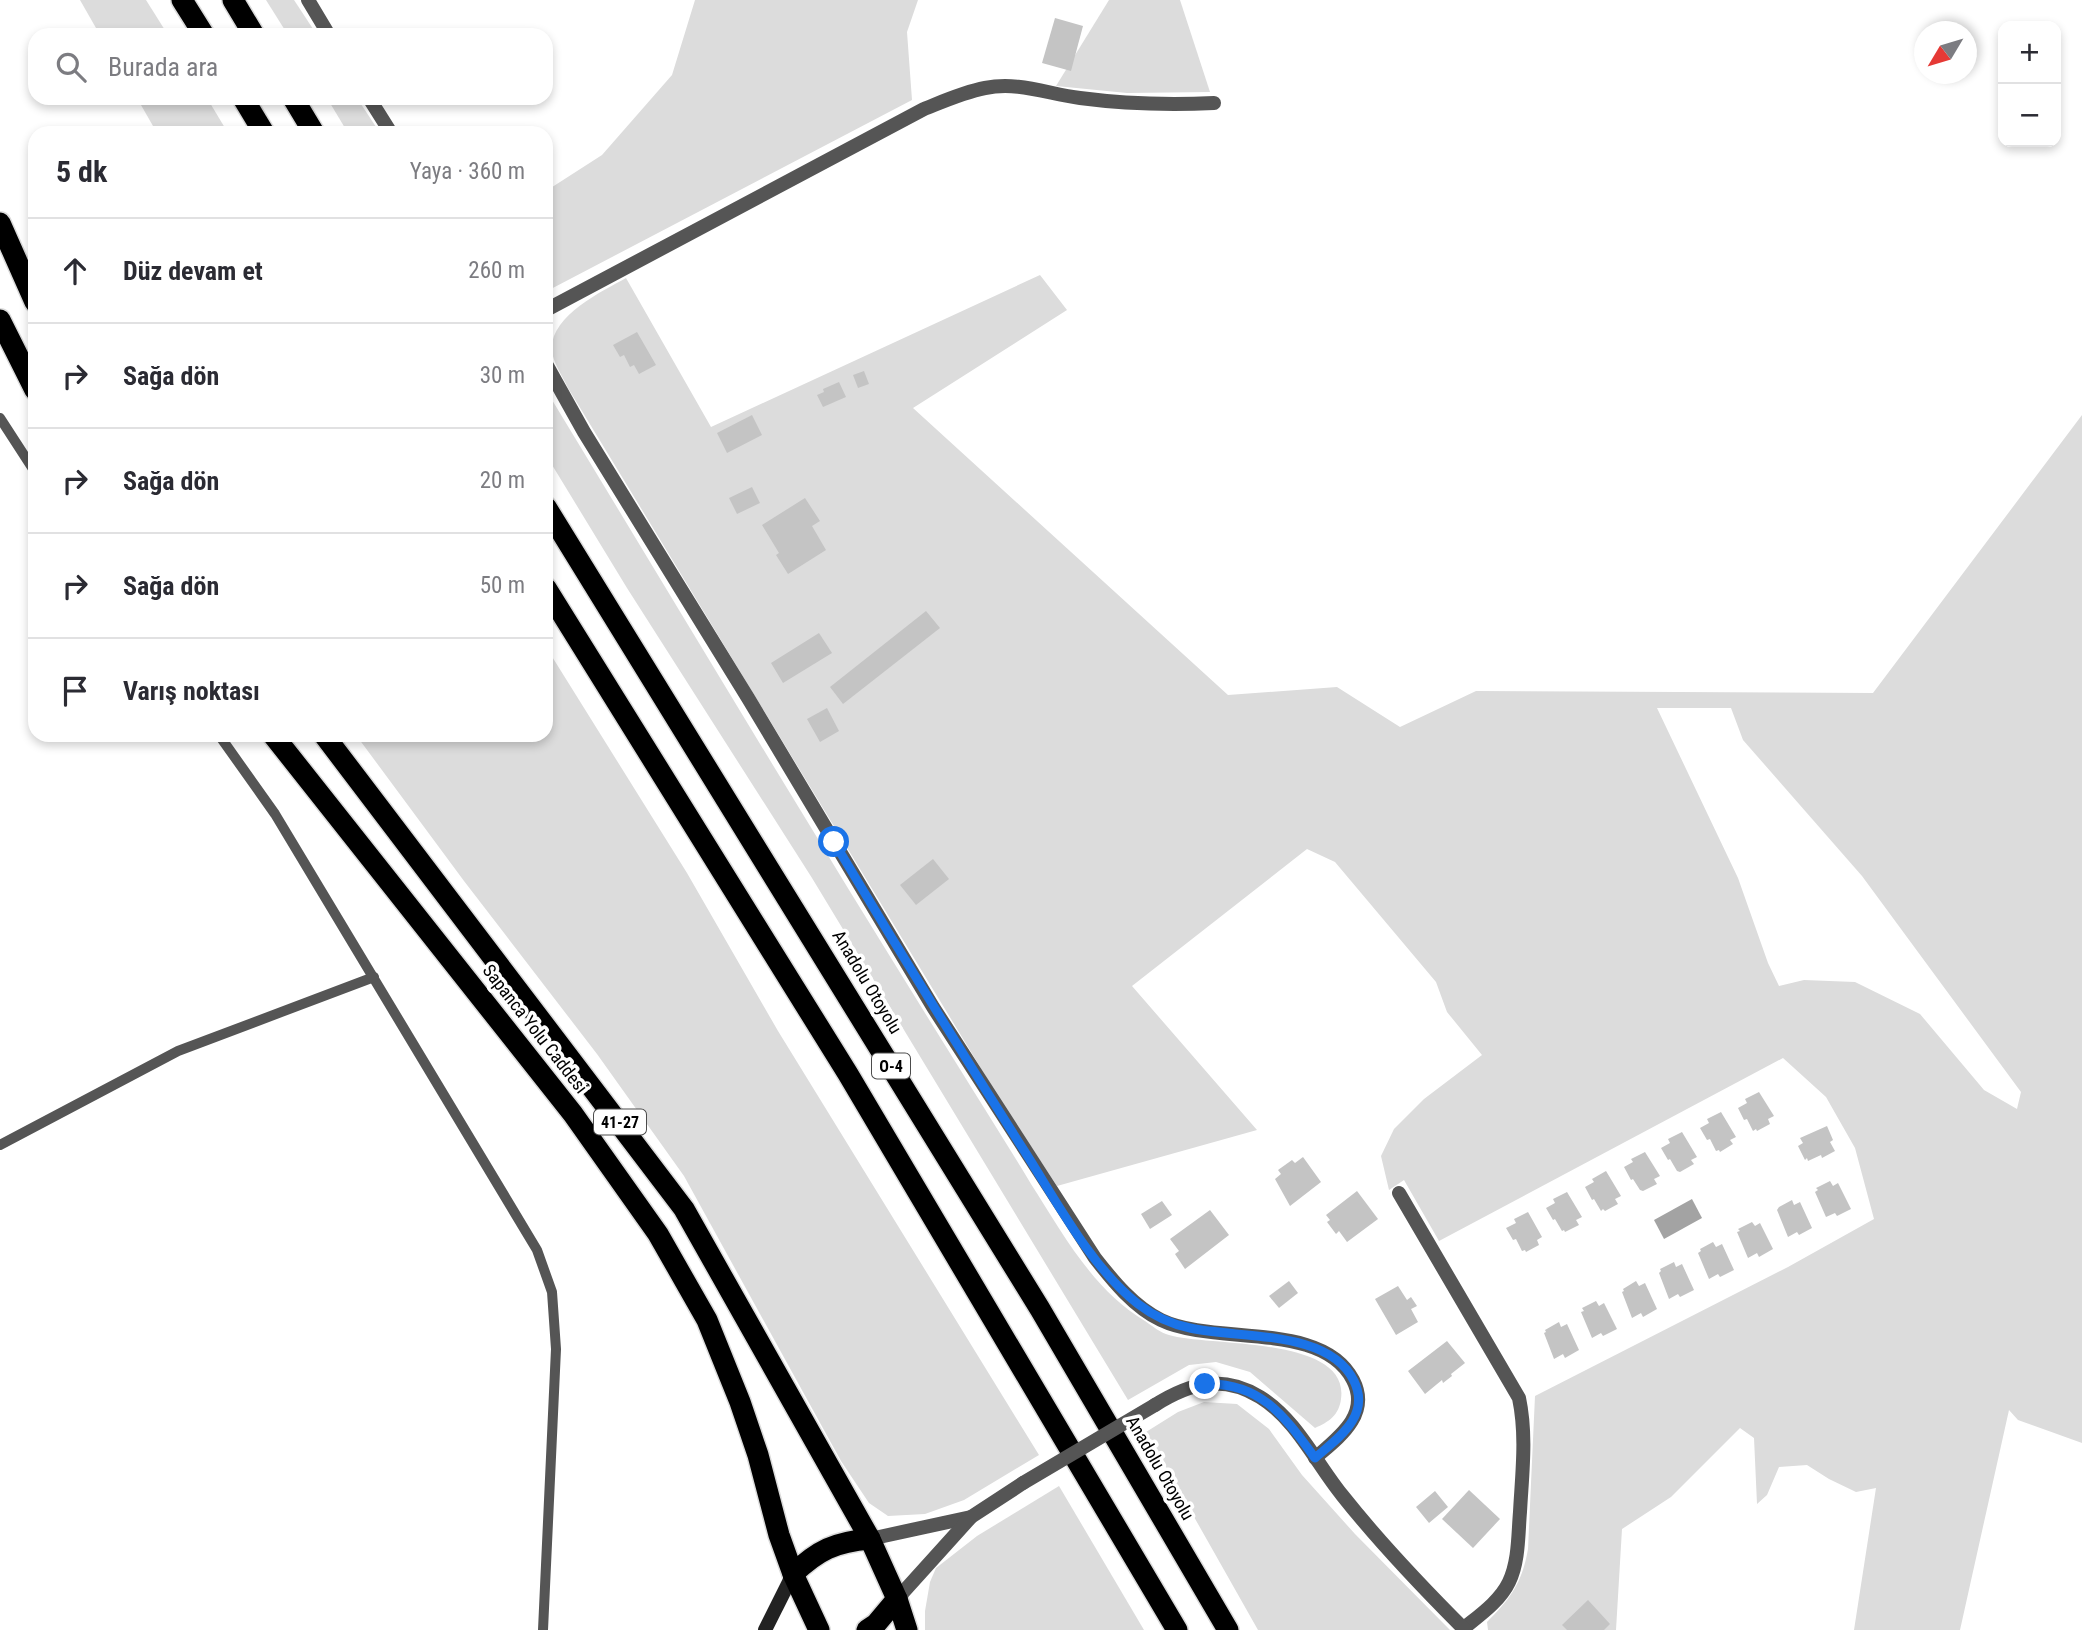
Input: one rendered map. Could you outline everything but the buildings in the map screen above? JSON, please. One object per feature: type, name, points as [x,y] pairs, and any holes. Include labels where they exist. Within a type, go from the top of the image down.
[{"type":"highway","points":[[182,0],[200,28]]},
{"type":"highway","points":[[233,0],[250,28]]},
{"type":"highway","points":[[247,105],[260,126]]},
{"type":"highway","points":[[297,105],[310,126]]},
{"type":"highway","points":[[0,223],[28,286]]},
{"type":"highway","points":[[0,320],[28,376]]},
{"type":"highway","name":"Anadolu Otoyolu","points":[[553,518],[1040,1309],[1228,1630]]},
{"type":"highway","name":"O-4","points":[[553,599],[848,1074],[1177,1630]]},
{"type":"highway","name":"Sapanca Yolu Caddesi","points":[[279,742],[573,1114],[658,1234],[707,1320],[758,1455],[779,1535],[818,1630]]},
{"type":"highway","name":"Sapanca Yolu Caddesi","points":[[329,742],[684,1209],[870,1539],[897,1599]]},
{"type":"highway","points":[[793,1574],[823,1549],[870,1539]]},
{"type":"highway","points":[[867,1630],[876,1624],[897,1599]]},
{"type":"highway","points":[[897,1599],[907,1630]]},
{"type":"street","points":[[307,0],[325,28]]},
{"type":"street","points":[[553,306],[924,109],[957,96],[986,88],[1014,86],[1127,104],[1214,103]]},
{"type":"street","points":[[373,105],[386,126]]},
{"type":"street","points":[[553,376],[933,1007],[1095,1258],[1114,1282],[1161,1320],[1193,1329],[1303,1343],[1334,1357],[1349,1372],[1356,1384],[1357,1410],[1348,1429],[1315,1458]]},
{"type":"street","points":[[897,1599],[971,1517],[1023,1483],[1174,1393],[1205,1384],[1231,1385],[1260,1397],[1286,1419],[1340,1493],[1382,1544],[1465,1629],[1500,1596],[1510,1581],[1517,1553],[1524,1444],[1523,1418],[1519,1398],[1399,1193]]},
{"type":"street","points":[[870,1539],[971,1517]]},
{"type":"street","points":[[765,1630],[793,1574]]},
{"type":"lane","points":[[0,418],[28,461]]},
{"type":"lane","points":[[224,742],[275,814],[537,1250],[552,1292],[556,1349],[543,1630]]},
{"type":"lane","points":[[0,1145],[178,1051],[374,977]]},
{"type":"shaded area","points":[[80,0],[146,0],[164,28],[96,28]]},
{"type":"shaded area","points":[[266,0],[294,0],[312,28],[284,28]]},
{"type":"shaded area","points":[[695,0],[918,0],[907,32],[912,100],[553,288],[553,186],[602,155],[672,75]]},
{"type":"shaded area","points":[[1109,0],[1180,0],[1210,92],[1127,93],[1056,86]]},
{"type":"shaded area","points":[[141,105],[211,105],[224,126],[153,126]]},
{"type":"shaded area","points":[[331,105],[362,105],[375,126],[344,126]]},
{"type":"shaded area","points":[[1040,275],[1067,310],[913,408],[1228,695],[1337,687],[1400,727],[1476,691],[1873,693],[2082,415],[2082,1443],[2018,1420],[2009,1410],[1960,1630],[1854,1630],[1876,1488],[1856,1492],[1807,1465],[1779,1467],[1767,1495],[1757,1504],[1754,1438],[1740,1428],[1671,1497],[1622,1529],[1616,1630],[1488,1630],[1487,1622],[1509,1597],[1519,1581],[1526,1561],[1535,1396],[1788,1267],[1874,1219],[1855,1148],[1826,1097],[1783,1058],[1439,1241],[1404,1180],[1389,1190],[1381,1156],[1394,1129],[1424,1099],[1482,1055],[1447,1012],[1436,982],[1335,862],[1307,849],[1132,986],[1257,1130],[1057,1186],[1002,1103],[557,366],[553,355],[553,339],[558,328],[578,307],[626,278],[711,427]],"holes":[[[1657,708],[1731,708],[1743,740],[1862,876],[2021,1092],[2017,1109],[1984,1090],[1920,1014],[1855,982],[1804,980],[1779,986],[1768,963],[1738,878]]]},
{"type":"shaded area","points":[[553,402],[854,898],[1080,1260],[1126,1308],[1166,1334],[1188,1339],[1273,1348],[1301,1354],[1323,1364],[1338,1378],[1341,1399],[1336,1414],[1329,1420],[1315,1428],[1250,1372],[1216,1362],[1189,1365],[1128,1400],[812,878],[553,466]]},
{"type":"shaded area","points":[[553,658],[687,873],[778,1031],[1039,1455],[964,1500],[925,1514],[888,1516],[869,1503],[841,1461],[684,1176],[597,1054],[361,742],[553,742]]},
{"type":"shaded area","points":[[1692,1199],[1702,1218],[1664,1239],[1654,1220]]},
{"type":"shaded area","points":[[1204,1402],[1237,1404],[1269,1429],[1302,1475],[1355,1534],[1450,1630],[1258,1630],[1146,1432],[1178,1412]]},
{"type":"shaded area","points":[[1059,1486],[1144,1630],[925,1630],[930,1582],[936,1568],[977,1536]]},
{"type":"route","points":[[834,842],[933,1007],[1076,1230],[1114,1282],[1161,1320],[1193,1329],[1303,1343],[1323,1350],[1342,1364],[1356,1384],[1357,1410],[1348,1429],[1315,1458],[1286,1419],[1260,1397],[1231,1385],[1205,1384]]}]
